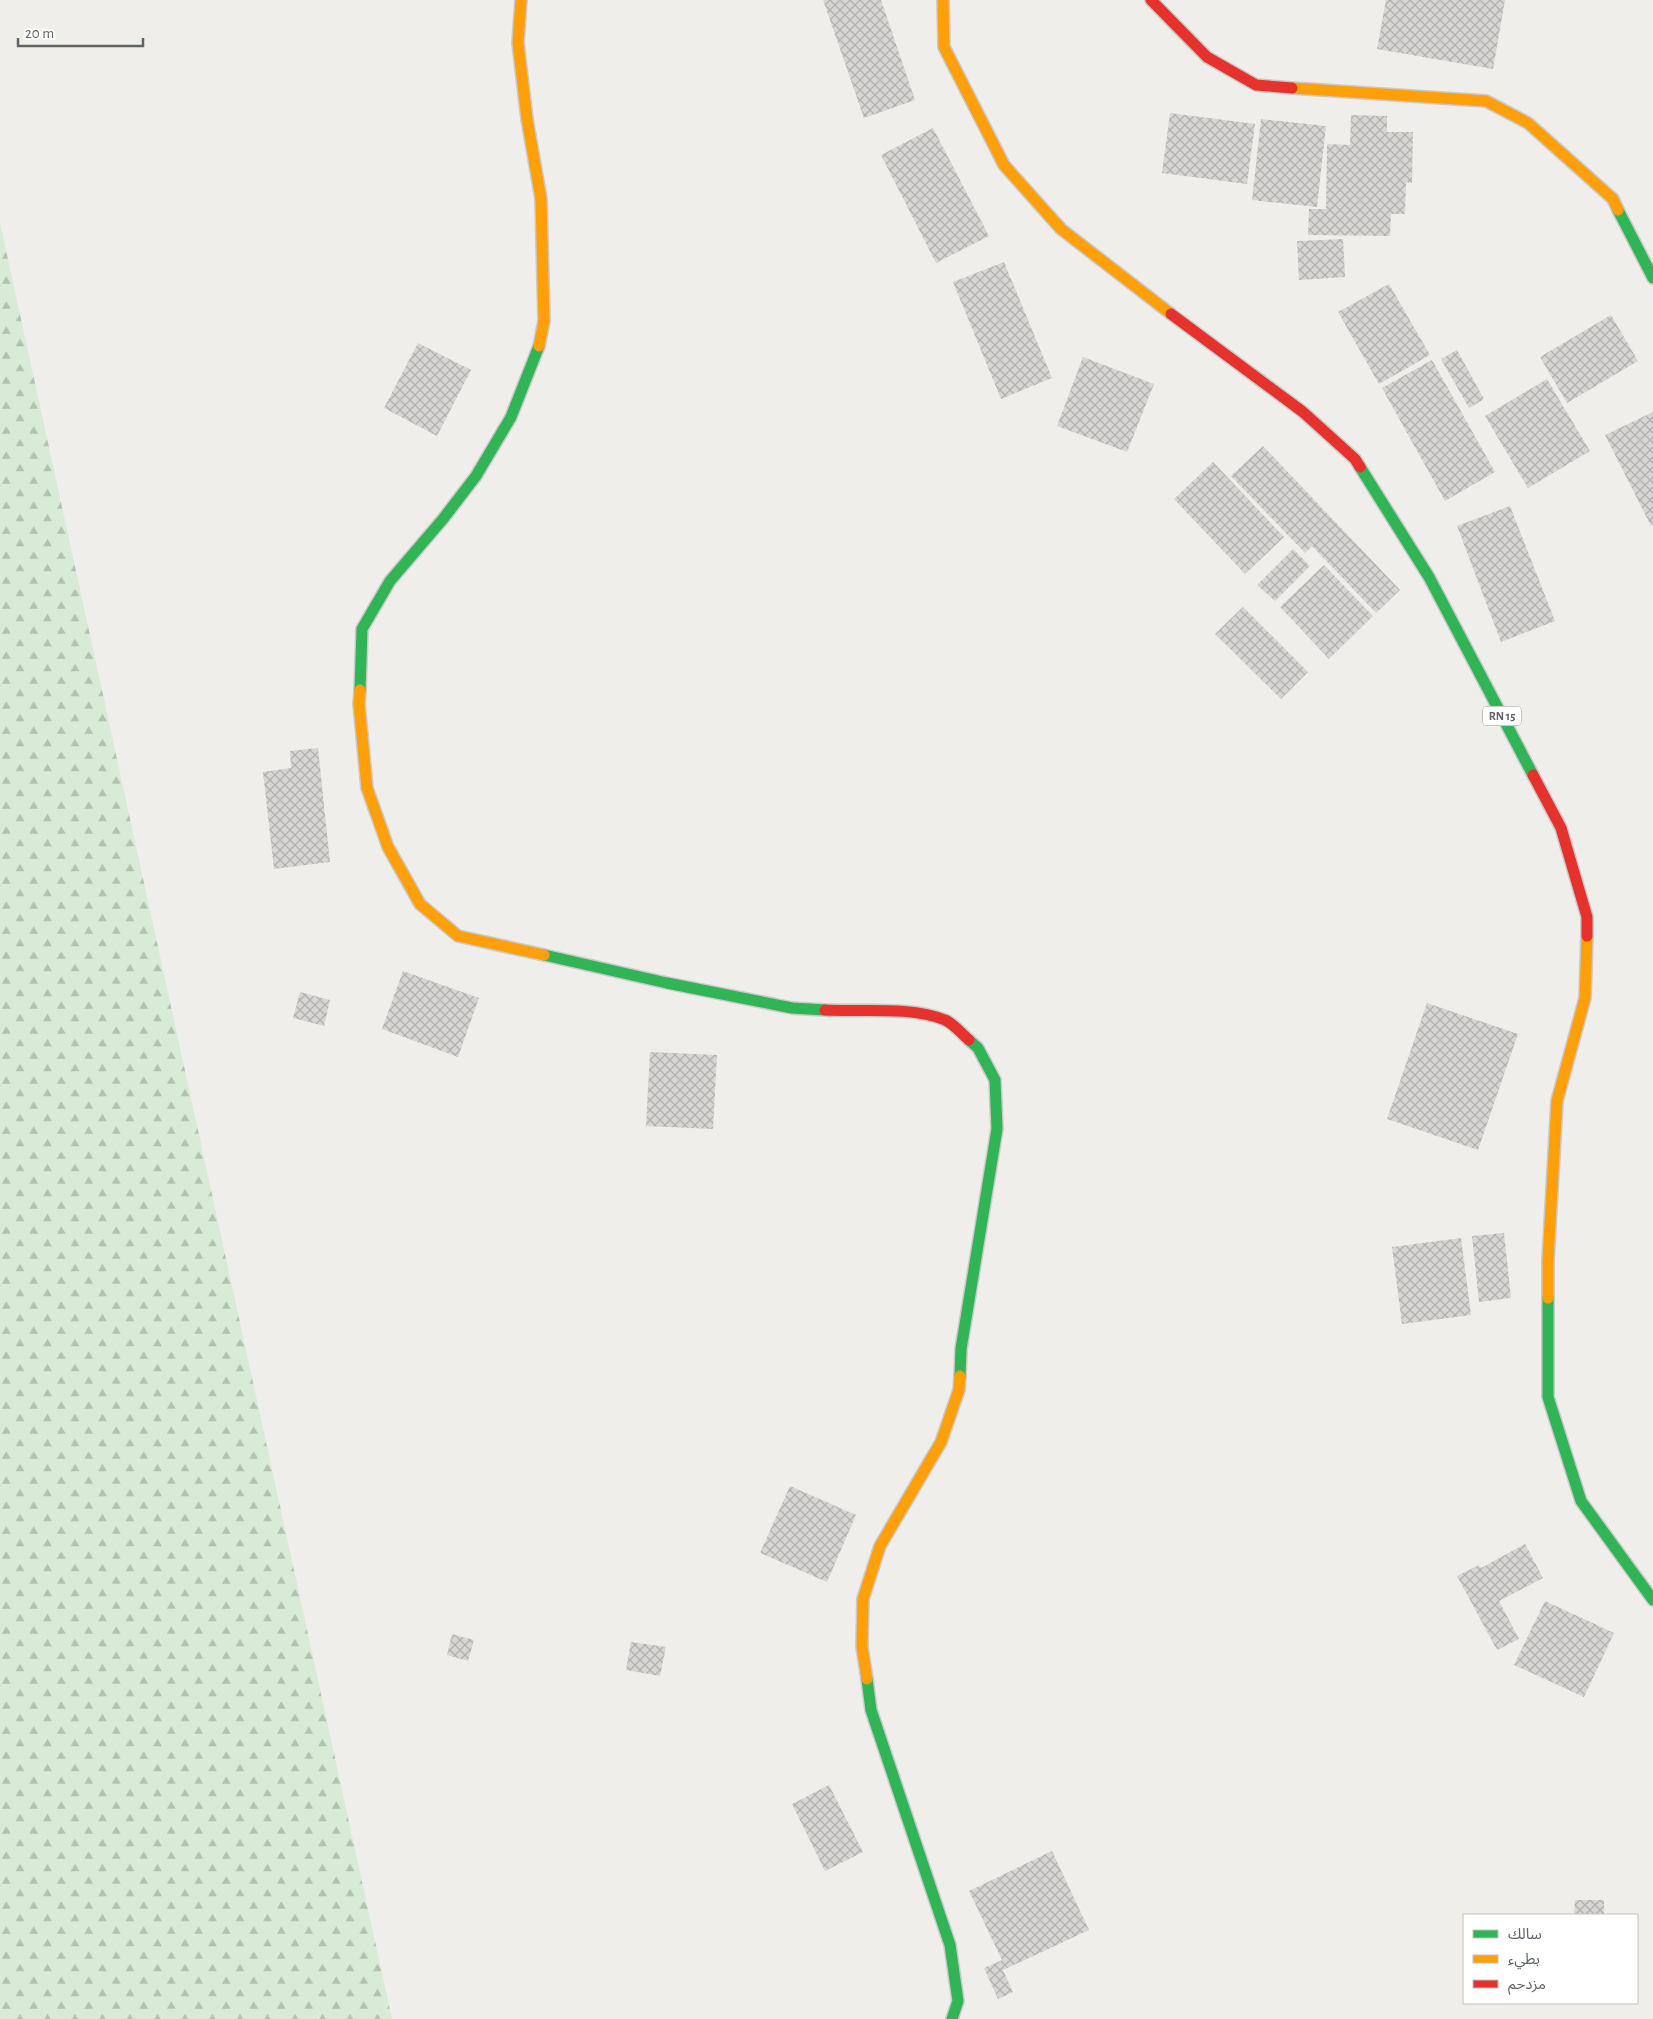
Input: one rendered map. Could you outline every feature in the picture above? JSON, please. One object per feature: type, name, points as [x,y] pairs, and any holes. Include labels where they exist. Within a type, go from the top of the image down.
[{"type":"street","points":[[520,0],[518,43],[541,199],[544,321],[538,352],[511,417],[476,476],[444,519],[390,581],[362,629],[359,704],[367,788],[388,847],[420,904],[458,936],[667,983],[792,1008],[855,1012],[907,1011],[946,1020],[978,1048],[995,1080],[996,1128],[961,1349],[959,1390],[941,1442],[880,1546],[863,1599],[862,1647],[871,1710],[950,1945],[958,2001],[952,2019]]},
{"type":"street","name":"RN 15","points":[[943,0],[944,47],[1004,165],[1061,230],[1143,294],[1304,412],[1356,459],[1429,577],[1561,828],[1587,917],[1585,998],[1558,1101],[1548,1260],[1548,1397],[1581,1501],[1653,1600]]},
{"type":"street","points":[[1151,0],[1207,57],[1256,85],[1486,101],[1528,123],[1613,199],[1653,278]]},
{"type":"green space","points":[[0,223],[392,2019],[0,2019]]},
{"type":"building","points":[[823,0],[881,0],[915,100],[864,118]]},
{"type":"building","points":[[1386,0],[1505,0],[1493,69],[1377,49]]},
{"type":"building","points":[[1170,113],[1255,124],[1247,184],[1162,173]]},
{"type":"building","points":[[1351,115],[1387,116],[1387,132],[1413,132],[1412,183],[1406,182],[1405,214],[1391,214],[1390,236],[1308,235],[1309,209],[1326,209],[1327,144],[1350,145]]},
{"type":"building","points":[[1261,119],[1326,126],[1317,207],[1252,200]]},
{"type":"building","points":[[933,128],[989,236],[936,263],[881,155]]},
{"type":"building","points":[[1343,239],[1345,277],[1299,280],[1297,241]]},
{"type":"building","points":[[1004,262],[1052,378],[1001,399],[953,282]]},
{"type":"building","points":[[1389,284],[1430,355],[1379,384],[1338,312]]},
{"type":"building","points":[[1611,315],[1638,361],[1567,403],[1540,357]]},
{"type":"building","points":[[418,343],[471,370],[437,436],[384,408]]},
{"type":"building","points":[[1457,350],[1484,399],[1469,408],[1441,359]]},
{"type":"building","points":[[1083,357],[1154,384],[1127,452],[1057,426]]},
{"type":"building","points":[[1432,360],[1495,472],[1445,501],[1382,388]]},
{"type":"building","points":[[1547,379],[1590,451],[1528,488],[1485,416]]},
{"type":"building","points":[[1653,412],[1653,525],[1651,526],[1605,435]]},
{"type":"building","points":[[1263,446],[1400,590],[1376,613],[1312,546],[1305,553],[1231,476]]},
{"type":"building","points":[[1213,462],[1284,537],[1245,574],[1174,499]]},
{"type":"building","points":[[1510,506],[1555,621],[1501,642],[1457,526]]},
{"type":"building","points":[[1293,549],[1310,566],[1275,601],[1257,585]]},
{"type":"building","points":[[1324,565],[1373,616],[1329,659],[1280,607]]},
{"type":"building","points":[[1243,607],[1308,672],[1281,699],[1215,634]]},
{"type":"building","points":[[318,748],[330,862],[274,869],[263,772],[291,768],[290,751]]},
{"type":"building","points":[[403,971],[479,998],[458,1057],[382,1029]]},
{"type":"building","points":[[300,992],[330,1000],[324,1026],[293,1018]]},
{"type":"building","points":[[1427,1003],[1518,1034],[1478,1150],[1387,1119]]},
{"type":"building","points":[[650,1052],[717,1055],[713,1129],[646,1126]]},
{"type":"building","points":[[1504,1233],[1511,1298],[1479,1302],[1472,1236]]},
{"type":"building","points":[[1461,1238],[1471,1315],[1402,1324],[1392,1247]]},
{"type":"building","points":[[790,1486],[856,1515],[827,1582],[760,1553]]},
{"type":"building","points":[[1525,1544],[1543,1578],[1499,1601],[1519,1639],[1497,1650],[1457,1576],[1479,1565],[1481,1568]]},
{"type":"building","points":[[1545,1601],[1614,1633],[1584,1697],[1514,1665]]},
{"type":"building","points":[[452,1634],[474,1640],[468,1661],[447,1655]]},
{"type":"building","points":[[631,1642],[666,1647],[660,1676],[626,1670]]},
{"type":"building","points":[[829,1785],[863,1852],[825,1871],[792,1804]]},
{"type":"building","points":[[1052,1851],[1089,1930],[1003,1970],[1013,1992],[998,1999],[984,1968],[1002,1960],[969,1891]]},
{"type":"building","points":[[1575,1900],[1604,1900],[1604,1914],[1574,1914]]},
{"type":"traffic: fast","points":[[1618,210],[1653,278]]},
{"type":"traffic: fast","points":[[360,690],[362,629],[390,581],[443,519],[476,476],[511,417],[539,346]]},
{"type":"traffic: fast","points":[[1360,467],[1429,577],[1533,775]]},
{"type":"traffic: fast","points":[[544,955],[667,983],[792,1008],[825,1010]]},
{"type":"traffic: fast","points":[[960,1376],[961,1349],[997,1129],[995,1080],[978,1048],[969,1040]]},
{"type":"traffic: fast","points":[[1548,1298],[1548,1397],[1581,1501],[1653,1600]]},
{"type":"traffic: fast","points":[[867,1679],[871,1710],[950,1945],[958,2001],[952,2019]]},
{"type":"traffic: slow","points":[[521,0],[518,43],[527,119],[541,199],[544,321],[539,346]]},
{"type":"traffic: slow","points":[[943,0],[944,47],[1004,165],[1061,229],[1171,314]]},
{"type":"traffic: slow","points":[[1292,88],[1486,101],[1528,123],[1613,199],[1618,210]]},
{"type":"traffic: slow","points":[[360,690],[359,704],[367,788],[388,847],[420,904],[458,936],[544,955]]},
{"type":"traffic: slow","points":[[1548,1298],[1548,1260],[1557,1101],[1585,998],[1587,936]]},
{"type":"traffic: slow","points":[[867,1679],[862,1647],[863,1599],[880,1546],[941,1442],[959,1390],[960,1376]]},
{"type":"traffic: jam","points":[[1151,0],[1207,57],[1256,85],[1292,88]]},
{"type":"traffic: jam","points":[[1171,314],[1303,412],[1355,459],[1360,467]]},
{"type":"traffic: jam","points":[[1533,775],[1561,828],[1587,917],[1587,936]]},
{"type":"traffic: jam","points":[[825,1010],[886,1010],[932,1016],[948,1021],[969,1040]]}]
